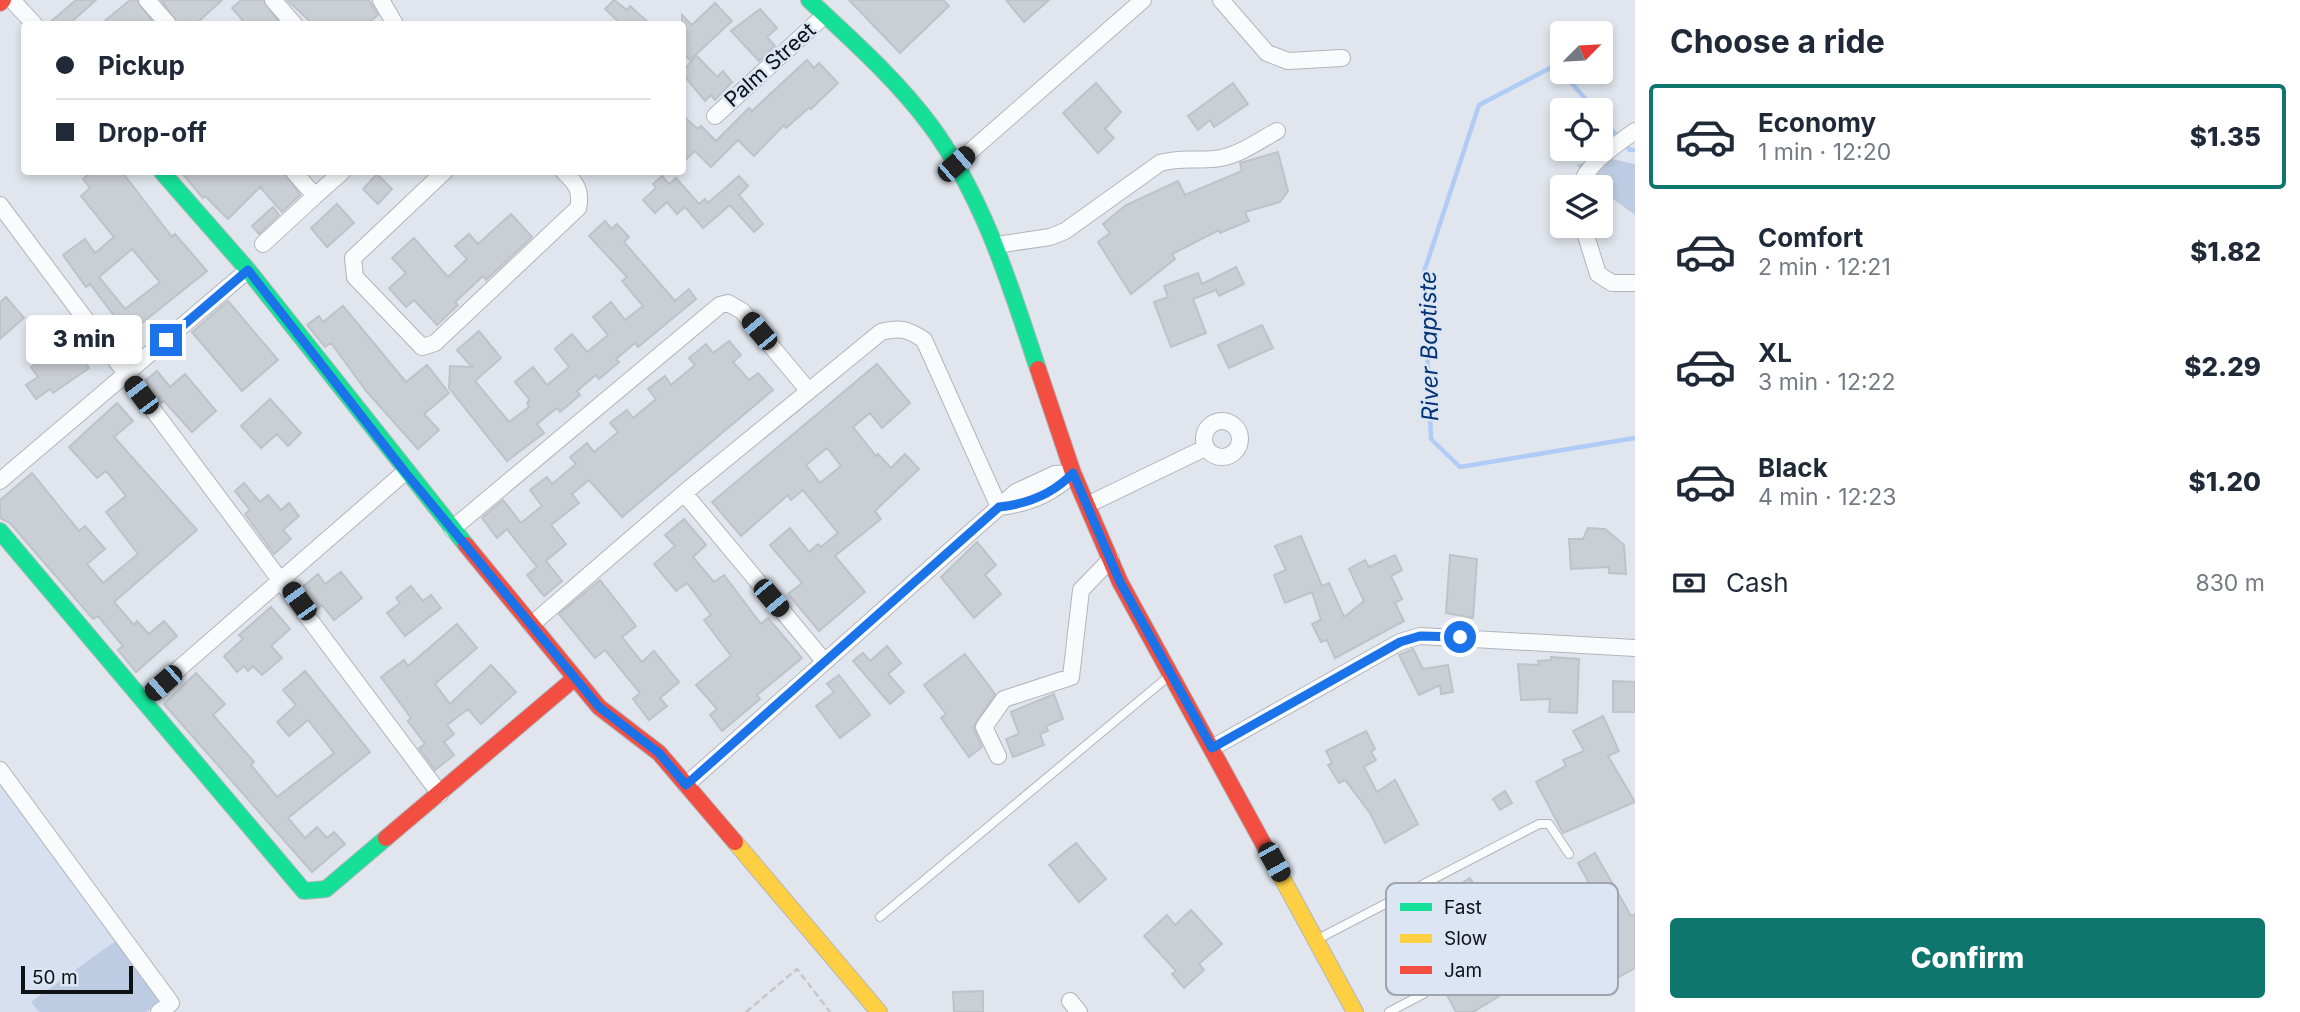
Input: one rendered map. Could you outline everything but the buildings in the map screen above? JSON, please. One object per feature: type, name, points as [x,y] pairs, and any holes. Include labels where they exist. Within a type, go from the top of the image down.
[{"type":"street","points":[[12,0],[31,21]]},
{"type":"street","points":[[147,0],[165,21]]},
{"type":"street","points":[[273,0],[291,21]]},
{"type":"street","points":[[381,0],[393,21]]},
{"type":"street","points":[[956,164],[1143,0]]},
{"type":"street","points":[[1221,0],[1267,53],[1276,59],[1342,58]]},
{"type":"street","points":[[820,6],[882,68],[931,125],[956,164],[996,245],[1073,473],[1111,559],[1355,1012]]},
{"type":"street","name":"Palm Street","points":[[715,116],[820,6]]},
{"type":"street","points":[[996,245],[1049,237],[1065,231],[1160,163],[1177,158],[1218,159],[1233,155],[1277,131]]},
{"type":"street","points":[[1586,175],[1609,150],[1635,131]]},
{"type":"street","points":[[165,175],[248,270],[405,472],[599,707],[659,753],[879,1012]]},
{"type":"street","points":[[297,175],[315,196]]},
{"type":"street","points":[[264,244],[339,175]]},
{"type":"street","points":[[441,175],[353,258],[352,267],[355,277],[422,348],[435,343],[578,208],[580,197],[576,183],[567,175]]},
{"type":"street","points":[[0,205],[283,580],[440,794]]},
{"type":"street","points":[[1587,238],[1598,274],[1612,283],[1635,283]]},
{"type":"street","points":[[0,481],[248,270]]},
{"type":"street","points":[[452,529],[720,305],[728,303],[743,312],[808,390]]},
{"type":"street","points":[[531,625],[808,390],[881,332],[896,328],[910,330],[924,340],[999,507]]},
{"type":"street","points":[[1087,505],[1205,448]]},
{"type":"street","points":[[143,700],[405,472]]},
{"type":"street","points":[[686,785],[1016,492],[1055,474],[1073,473]]},
{"type":"street","points":[[684,493],[824,661]]},
{"type":"street","points":[[0,531],[304,891],[326,889],[575,678]]},
{"type":"street","points":[[998,756],[984,727],[1004,698],[1071,677],[1081,590],[1111,559]]},
{"type":"street","points":[[1212,748],[1400,642],[1420,636],[1635,648]]},
{"type":"street","points":[[0,770],[169,1009]]},
{"type":"lane","points":[[880,917],[1171,674]]},
{"type":"lane","points":[[1426,883],[1539,824],[1549,824],[1569,854]]},
{"type":"lane","points":[[1316,940],[1386,904]]},
{"type":"lane","points":[[1390,1012],[1421,995]]},
{"type":"path","points":[[746,1012],[797,969],[830,1012]]},
{"type":"shaded area","points":[[1613,159],[1635,164],[1635,215],[1613,199],[1613,175],[1586,175],[1577,165]]},
{"type":"shaded area","points":[[0,763],[107,907],[147,1012],[0,1012]]},
{"type":"shaded area","points":[[125,934],[169,996],[147,1012],[39,1012],[31,1002]]},
{"type":"waterway","name":"River Baptiste","points":[[1585,98],[1556,65],[1479,105],[1424,272],[1431,439],[1460,467],[1635,438]]},
{"type":"waterway","name":"River Baptiste","points":[[1613,131],[1619,138]]},
{"type":"waterway","name":"River Baptiste","points":[[1625,144],[1630,150],[1635,150]]},
{"type":"traffic: fast","points":[[809,0],[903,92],[950,154],[994,243],[1038,369]]},
{"type":"traffic: fast","points":[[165,175],[248,270],[466,545]]},
{"type":"traffic: fast","points":[[0,531],[304,891],[326,889],[386,838]]},
{"type":"traffic: slow","points":[[735,842],[879,1012]]},
{"type":"traffic: slow","points":[[1276,867],[1355,1012]]},
{"type":"traffic: jam","points":[[0,3],[3,0]]},
{"type":"traffic: jam","points":[[1038,369],[1073,473],[1120,582],[1276,867]]},
{"type":"traffic: jam","points":[[466,545],[599,707],[659,753],[735,842]]},
{"type":"traffic: jam","points":[[386,838],[575,678]]},
{"type":"route","points":[[166,340],[248,270],[405,472],[599,707],[659,753],[686,785],[999,507],[1022,505],[1060,486],[1073,473],[1120,582],[1212,748],[1400,642],[1420,636],[1460,637]]}]
